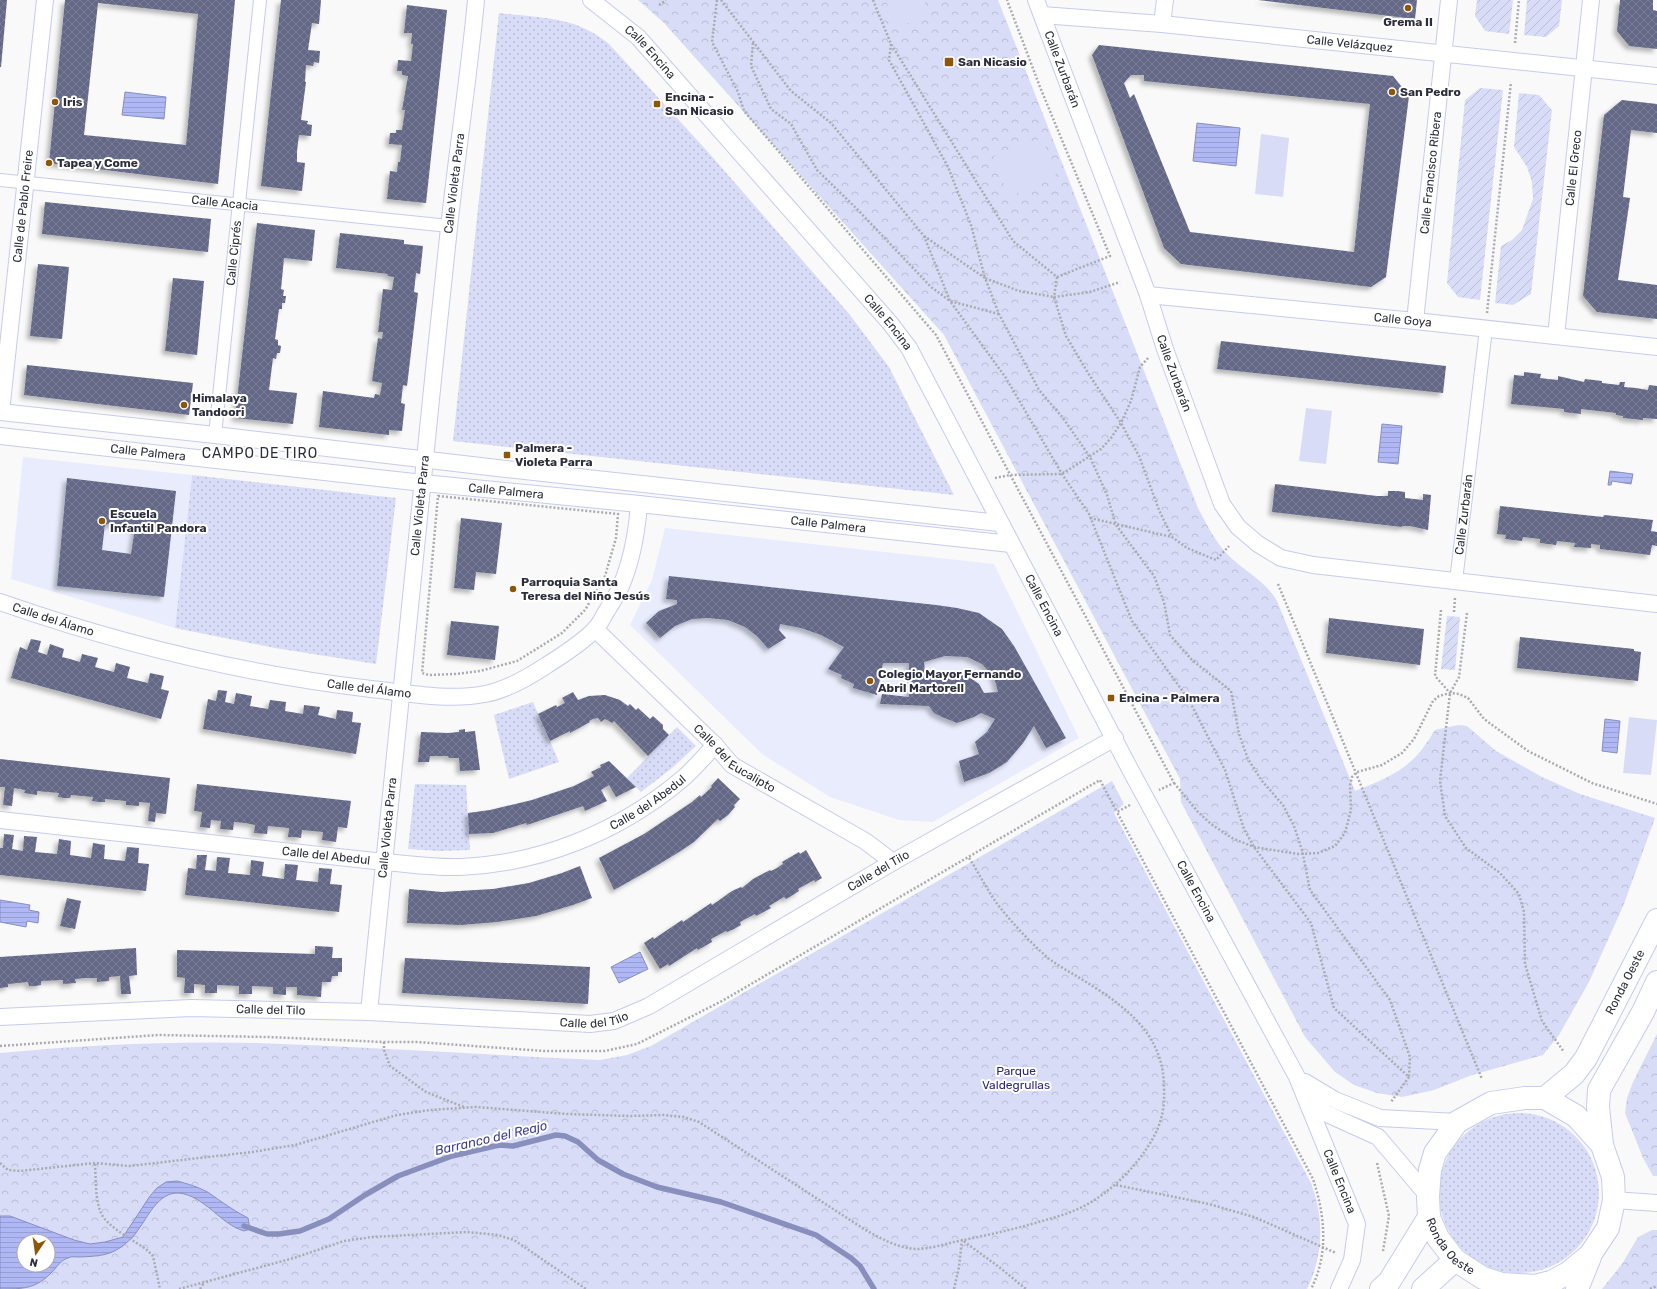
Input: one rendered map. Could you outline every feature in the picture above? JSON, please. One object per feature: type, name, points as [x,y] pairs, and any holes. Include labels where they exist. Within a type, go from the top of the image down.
[{"type":"main road","name":"Ronda Oeste","points":[[1545,1098],[1574,1074],[1586,1058],[1657,920]]},
{"type":"main road","name":"Ronda Oeste","points":[[1602,1145],[1576,1116],[1545,1098],[1525,1098],[1491,1103],[1457,1122],[1435,1153],[1430,1170],[1429,1207],[1438,1238],[1455,1260],[1483,1278],[1502,1284],[1528,1287],[1551,1282],[1568,1273],[1590,1255],[1608,1228],[1614,1200],[1613,1177],[1602,1145],[1598,1107],[1599,1090],[1643,1012],[1657,982]]},
{"type":"main road","points":[[1381,1289],[1389,1282],[1429,1207]]},
{"type":"main road","points":[[1577,1289],[1590,1255]]},
{"type":"main road","points":[[1423,1289],[1455,1260]]},
{"type":"street","name":"Calle de Pablo Freire","points":[[2,412],[45,0]]},
{"type":"street","name":"Calle Ciprés","points":[[215,435],[260,0]]},
{"type":"street","name":"Calle Violeta Parra","points":[[369,1012],[400,692],[424,483],[449,226],[476,0]]},
{"type":"street","name":"Calle Encina","points":[[591,0],[638,37],[895,330],[909,348],[999,523],[1115,738],[1132,773],[1297,1077],[1357,1224],[1352,1260],[1339,1289]]},
{"type":"street","points":[[1162,24],[1165,0]]},
{"type":"street","name":"Calle Francisco Ribera","points":[[1414,321],[1449,0]]},
{"type":"street","name":"Calle El Greco","points":[[1556,336],[1591,0]]},
{"type":"street","name":"Calle Velázquez","points":[[1039,7],[1162,24],[1657,76]]},
{"type":"street","name":"Calle Zurbarán","points":[[1039,7],[1148,295],[1165,350],[1222,504],[1238,527],[1258,544],[1281,558],[1313,565],[1657,604]]},
{"type":"street","name":"Calle Acacia","points":[[0,180],[239,206],[449,226]]},
{"type":"street","name":"Calle Goya","points":[[1148,295],[1657,347]]},
{"type":"street","name":"Calle Zurbarán","points":[[1456,581],[1486,329]]},
{"type":"street","name":"Calle Palmera","points":[[2,412],[999,523]]},
{"type":"street","points":[[1,436],[9,431],[11,423],[8,416],[2,412]]},
{"type":"street","name":"Calle Palmera","points":[[1,436],[424,483],[639,504],[1011,544]]},
{"type":"street","name":"Calle del Álamo","points":[[0,602],[129,642],[201,660],[275,675],[330,684],[426,696],[486,694],[537,672],[560,657],[595,629],[621,587],[636,534],[639,504]]},
{"type":"street","name":"Calle del Eucalipto","points":[[595,629],[715,746],[732,765],[865,841],[893,862]]},
{"type":"street","name":"Calle del Tilo","points":[[0,1017],[191,1008],[369,1012],[590,1024],[614,1021],[649,1006],[893,862],[1115,738]]},
{"type":"street","name":"Calle del Abedul","points":[[0,820],[384,862],[460,867],[520,860],[561,849],[596,834],[656,800],[682,779],[715,746]]},
{"type":"street","points":[[1297,1077],[1335,1100],[1380,1118],[1457,1122]]},
{"type":"street","points":[[1297,1077],[1325,1113],[1378,1137],[1429,1207]]},
{"type":"street","points":[[1614,1200],[1657,1203]]},
{"type":"path","points":[[659,5],[666,0]]},
{"type":"path","points":[[717,0],[712,42],[738,92]]},
{"type":"path","points":[[721,0],[791,92],[830,122],[924,236],[985,278],[1019,291],[1054,297],[1090,292],[1120,282]]},
{"type":"path","points":[[873,0],[891,44],[1013,241],[1057,277]]},
{"type":"path","points":[[1006,0],[1040,87],[1110,256],[1057,277]]},
{"type":"path","points":[[1515,43],[1519,0]]},
{"type":"path","points":[[753,42],[751,66],[771,109],[791,124],[817,170],[858,210],[931,287],[950,300],[999,314]]},
{"type":"path","points":[[891,44],[890,60],[948,167],[971,225],[985,278],[999,314],[1039,390],[1062,418],[1090,457],[1107,495],[1116,525],[1154,576],[1164,602],[1170,635],[1192,660],[1231,691],[1239,734],[1248,759],[1262,781],[1283,805],[1294,826],[1310,890],[1390,1000],[1410,1057],[1409,1077],[1389,1104],[1387,1118]]},
{"type":"path","points":[[1486,329],[1511,82]]},
{"type":"path","points":[[924,236],[950,300],[1006,378],[1062,474],[1090,518],[1132,621],[1189,700],[1225,770],[1244,829],[1254,847],[1311,923],[1334,1008],[1409,1077]]},
{"type":"path","points":[[1057,277],[1054,297],[1066,336],[1088,373],[1122,423],[1139,456],[1159,510],[1172,537]]},
{"type":"path","points":[[993,478],[1010,475],[1062,474],[1101,449],[1122,423],[1131,401],[1140,367],[1150,357]]},
{"type":"path","points":[[438,496],[618,514],[616,538],[605,576],[585,610],[562,633],[517,661],[480,671],[429,675],[422,673],[438,496]]},
{"type":"path","points":[[1090,518],[1172,537],[1187,548],[1216,560],[1229,546]]},
{"type":"path","points":[[1278,584],[1357,772],[1482,1079]]},
{"type":"path","points":[[1441,610],[1435,676],[1450,693]]},
{"type":"path","points":[[1466,613],[1460,677],[1450,693],[1440,781],[1445,816],[1466,848],[1500,873],[1519,894],[1524,912],[1525,964],[1542,1021],[1564,1052]]},
{"type":"path","points":[[1174,783],[1198,812],[1211,824],[1232,838],[1254,847],[1302,854],[1318,853],[1335,846],[1345,832],[1351,810],[1350,785],[1352,777],[1357,772],[1382,764],[1402,753],[1414,739],[1433,702],[1440,696],[1450,693],[1460,694],[1468,698],[1484,719],[1528,751],[1592,783],[1657,804]]},
{"type":"path","points":[[0,1163],[8,1170],[20,1171],[95,1164],[129,1166],[252,1152],[296,1145],[397,1115],[430,1110],[476,1107],[567,1114],[630,1116],[664,1115],[684,1117],[699,1122],[864,1229],[883,1240],[902,1247],[917,1249],[1010,1231],[1060,1216],[1084,1206],[1116,1185],[1142,1157],[1154,1138],[1163,1118],[1165,1098],[1164,1077],[1158,1053],[1147,1033],[1134,1017],[1114,1001],[1050,959],[1018,929],[998,904],[969,858]]},
{"type":"path","points":[[0,1046],[158,1035],[268,1037],[384,1042],[384,1050],[390,1066],[426,1092],[464,1108]]},
{"type":"path","points":[[1383,1142],[1377,1164],[1389,1216],[1383,1254]]},
{"type":"path","points":[[95,1164],[98,1202],[101,1214],[107,1222],[148,1250],[153,1256],[160,1289]]},
{"type":"path","points":[[1116,1185],[1209,1204],[1254,1217],[1323,1247]]},
{"type":"path","points":[[179,1289],[294,1258],[344,1241],[372,1237],[467,1232],[498,1234],[514,1240],[586,1289]]},
{"type":"path","points":[[954,1289],[959,1267],[962,1240]]},
{"type":"path","points":[[962,1240],[1026,1289]]},
{"type":"path","points":[[200,1289],[204,1282]]},
{"type":"path","points":[[1650,1289],[1657,1286]]},
{"type":"shaded area","name":"Escuela Infantil Pandora","points":[[23,457],[192,475],[175,628],[11,579]]},
{"type":"shaded area","name":"Colegio Mayor Fernando Abril Martorell","points":[[665,528],[994,564],[1079,738],[933,822],[899,820],[830,797],[762,754],[630,625],[652,580]]},
{"type":"green space","points":[[638,0],[998,0],[1198,508],[1223,550],[1267,588],[1277,601],[1355,791],[1384,779],[1404,767],[1414,759],[1435,730],[1458,725],[1467,726],[1496,751],[1542,777],[1580,794],[1655,818],[1624,904],[1589,982],[1559,1035],[1543,1055],[1472,1075],[1434,1090],[1402,1097],[1377,1093],[1354,1085],[1335,1072],[1305,1037],[1181,802],[1180,779],[944,335],[664,23]]},
{"type":"green space","points":[[886,0],[924,0],[929,16],[895,27]]},
{"type":"green space","points":[[1477,0],[1513,0],[1509,34],[1485,31],[1475,16]]},
{"type":"green space","points":[[1527,0],[1562,0],[1559,26],[1546,37],[1524,35]]},
{"type":"green space","points":[[499,13],[571,23],[584,28],[609,44],[708,152],[850,315],[889,367],[954,495],[453,441]]},
{"type":"green space","points":[[1480,88],[1503,90],[1480,300],[1458,297],[1447,283],[1465,100]]},
{"type":"green space","points":[[1519,93],[1539,95],[1552,110],[1531,294],[1513,305],[1495,303],[1501,246],[1512,240],[1522,230],[1533,199],[1532,182],[1527,167],[1514,147]]},
{"type":"green space","points":[[1261,134],[1289,138],[1283,197],[1255,194]]},
{"type":"green space","points":[[1042,138],[1057,178],[1009,196],[993,157]]},
{"type":"green space","points":[[1306,408],[1332,411],[1326,464],[1299,461]]},
{"type":"green space","points":[[192,475],[396,498],[376,664],[275,648],[175,628]]},
{"type":"green space","points":[[1447,616],[1460,617],[1455,670],[1441,669]]},
{"type":"green space","points":[[533,702],[559,762],[509,779],[494,715]]},
{"type":"green space","points":[[1629,717],[1657,720],[1651,775],[1623,773]]},
{"type":"green space","points":[[677,727],[696,746],[672,768],[641,792],[627,778]]},
{"type":"green space","name":"Parque Valdegrullas","points":[[1112,781],[1124,804],[1114,813],[1311,1183],[1320,1223],[1319,1249],[1313,1276],[1307,1289],[0,1289],[0,1053],[128,1044],[256,1043],[600,1060],[627,1055],[651,1046]]},
{"type":"green space","points":[[415,784],[466,785],[470,850],[439,851],[408,849]]},
{"type":"green space","points":[[1657,1034],[1657,1176],[1653,1176],[1643,1158],[1625,1113],[1627,1098],[1633,1082]]},
{"type":"green space","points":[[1519,1113],[1550,1119],[1570,1131],[1581,1142],[1593,1162],[1599,1193],[1593,1224],[1581,1244],[1570,1255],[1550,1267],[1519,1273],[1488,1267],[1468,1255],[1457,1244],[1445,1224],[1439,1193],[1445,1162],[1457,1142],[1468,1131],[1488,1119]]},
{"type":"green space","points":[[1652,1230],[1657,1230],[1657,1289],[1602,1289],[1622,1264],[1638,1237]]},
{"type":"water","points":[[125,92],[166,97],[164,119],[122,115]]},
{"type":"water","points":[[1197,123],[1240,128],[1236,166],[1193,161]]},
{"type":"water","points":[[1382,424],[1402,426],[1398,464],[1378,462]]},
{"type":"water","points":[[1610,471],[1633,474],[1631,484],[1612,481],[1611,485],[1608,485]]},
{"type":"water","points":[[1605,719],[1620,721],[1617,753],[1602,751]]},
{"type":"water","points":[[0,900],[30,905],[29,910],[39,912],[38,923],[27,921],[26,927],[0,922]]},
{"type":"water","points":[[640,952],[648,969],[619,983],[611,967]]},
{"type":"water","points":[[177,1181],[197,1187],[248,1218],[250,1229],[244,1231],[227,1223],[197,1199],[179,1193],[172,1194],[159,1201],[154,1206],[134,1236],[120,1248],[98,1256],[69,1257],[56,1268],[56,1233],[90,1244],[123,1237],[157,1188],[166,1182]]},
{"type":"water","points":[[0,1216],[10,1216],[55,1233],[16,1233],[16,1273],[51,1273],[40,1282],[29,1287],[0,1289]]},
{"type":"building","points":[[0,0],[7,0],[1,67],[0,67]]},
{"type":"building","points":[[65,0],[235,0],[218,184],[49,163]],"holes":[[[98,3],[198,14],[186,145],[84,135]]]},
{"type":"building","points":[[281,0],[321,0],[319,24],[312,23],[308,50],[320,51],[319,63],[314,62],[313,66],[306,65],[306,82],[301,120],[308,121],[307,124],[312,125],[311,136],[299,135],[297,151],[297,162],[305,163],[302,191],[261,186]]},
{"type":"building","points":[[1258,0],[1417,0],[1415,19]]},
{"type":"building","points":[[1620,0],[1653,0],[1653,10],[1657,11],[1657,49],[1629,46],[1617,31]]},
{"type":"building","points":[[407,5],[447,10],[426,203],[387,199],[390,171],[397,172],[402,145],[389,144],[390,133],[396,133],[396,130],[402,130],[405,110],[402,110],[408,76],[402,75],[402,71],[397,71],[398,60],[411,61],[413,44],[411,44],[412,33],[404,33]]},
{"type":"building","points":[[1099,45],[1393,76],[1409,96],[1386,277],[1371,287],[1181,264],[1164,248],[1092,55]],"holes":[[[1131,75],[1144,75],[1144,81],[1370,104],[1354,252],[1190,232],[1134,94],[1130,98],[1124,83]]]},
{"type":"building","points":[[1622,100],[1657,104],[1657,133],[1631,130],[1623,197],[1630,198],[1618,280],[1657,285],[1657,319],[1597,312],[1583,296],[1604,115]]},
{"type":"building","points":[[45,202],[211,219],[208,252],[42,234]]},
{"type":"building","points":[[257,223],[315,230],[312,261],[284,258],[281,289],[284,290],[283,296],[286,296],[285,303],[282,303],[282,309],[279,309],[275,339],[278,340],[278,345],[281,346],[280,353],[277,353],[276,359],[273,358],[269,390],[297,393],[293,424],[235,418]]},
{"type":"building","points":[[340,233],[404,240],[404,244],[423,246],[420,274],[416,273],[414,292],[418,293],[407,386],[403,385],[401,403],[405,404],[402,431],[389,430],[389,435],[319,427],[323,391],[374,398],[375,394],[380,395],[382,383],[372,381],[378,338],[382,339],[383,332],[378,332],[383,289],[392,290],[394,277],[387,276],[388,274],[336,268]]},
{"type":"building","points":[[38,264],[69,267],[62,339],[30,336]]},
{"type":"building","points":[[173,278],[204,281],[197,355],[165,351]]},
{"type":"building","points":[[1221,341],[1446,366],[1443,393],[1217,369]]},
{"type":"building","points":[[27,365],[193,383],[189,415],[24,395]]},
{"type":"building","points":[[1524,372],[1541,374],[1540,378],[1558,380],[1558,376],[1584,382],[1585,379],[1619,385],[1620,382],[1625,382],[1624,387],[1648,390],[1649,385],[1657,386],[1657,419],[1643,418],[1643,420],[1623,418],[1623,416],[1616,415],[1616,413],[1581,409],[1581,414],[1564,412],[1564,409],[1511,404],[1514,375],[1524,376]]},
{"type":"building","points":[[67,478],[176,491],[164,597],[57,586]],"holes":[[[105,524],[135,528],[131,554],[102,550]]]},
{"type":"building","points":[[1275,484],[1377,496],[1388,496],[1388,491],[1397,491],[1405,492],[1405,498],[1423,500],[1423,494],[1431,495],[1428,530],[1410,526],[1402,527],[1272,512]]},
{"type":"building","points":[[1500,506],[1603,517],[1604,515],[1653,520],[1651,531],[1657,532],[1657,546],[1652,545],[1650,555],[1600,549],[1600,545],[1591,544],[1591,548],[1574,547],[1575,543],[1557,541],[1556,545],[1540,543],[1540,539],[1523,537],[1522,541],[1505,539],[1506,535],[1497,534]]},
{"type":"building","points":[[461,518],[502,523],[496,574],[476,572],[474,590],[454,588]]},
{"type":"building","points":[[669,576],[936,605],[979,613],[1002,629],[1014,646],[1066,738],[1046,748],[1034,726],[1023,743],[1007,762],[989,773],[964,782],[959,761],[979,754],[975,742],[987,732],[995,719],[981,713],[957,723],[934,713],[929,706],[880,704],[882,694],[909,697],[909,663],[883,663],[877,695],[853,688],[854,684],[841,678],[842,675],[828,669],[844,647],[821,635],[801,628],[780,624],[779,630],[786,638],[768,649],[758,637],[745,627],[728,620],[708,618],[692,619],[675,626],[660,638],[646,623],[659,611],[677,604],[677,600],[666,599]],"holes":[[[945,656],[967,657],[982,664],[994,677],[998,692],[984,693],[979,684],[958,673],[950,672],[934,679],[925,671],[924,662]]]},
{"type":"building","points":[[1329,618],[1424,629],[1420,665],[1326,653]]},
{"type":"building","points":[[451,621],[499,626],[495,660],[447,655]]},
{"type":"building","points":[[1520,637],[1634,649],[1634,651],[1641,652],[1638,681],[1517,668]]},
{"type":"building","points":[[31,639],[41,641],[38,652],[47,655],[50,644],[64,649],[62,657],[80,662],[82,654],[98,658],[95,667],[114,672],[116,663],[130,667],[127,678],[148,683],[150,673],[164,676],[161,689],[169,691],[161,719],[11,678],[20,647],[27,650]]},
{"type":"building","points":[[218,690],[227,691],[225,702],[234,704],[236,693],[252,696],[250,706],[268,709],[270,700],[286,702],[285,711],[303,714],[304,705],[320,707],[318,715],[336,719],[337,710],[353,712],[352,722],[361,723],[356,754],[203,729],[208,699],[216,701]]},
{"type":"building","points":[[573,692],[578,700],[589,696],[605,695],[620,700],[628,706],[630,704],[636,710],[638,708],[650,719],[653,716],[663,725],[663,729],[669,735],[648,756],[614,721],[612,723],[605,719],[601,722],[598,718],[589,721],[590,722],[570,733],[570,731],[550,741],[538,714],[556,705],[557,707],[565,703],[562,698]]},
{"type":"building","points":[[465,729],[465,732],[475,731],[480,770],[460,771],[459,758],[449,758],[448,756],[430,756],[429,762],[418,762],[421,732],[448,733],[459,732],[459,730]]},
{"type":"building","points":[[0,759],[170,778],[166,814],[156,813],[155,822],[148,821],[150,803],[139,802],[139,806],[126,805],[126,801],[105,799],[105,802],[99,802],[92,801],[93,797],[71,795],[70,798],[64,798],[58,797],[59,793],[37,791],[37,795],[24,793],[25,790],[14,788],[12,806],[3,805],[5,787],[0,787]]},
{"type":"building","points":[[609,761],[636,787],[616,797],[609,785],[601,790],[607,801],[585,811],[583,806],[527,825],[526,823],[493,833],[469,834],[468,813],[490,810],[532,800],[574,786],[594,776],[591,772],[601,767],[600,765]]},
{"type":"building","points":[[718,778],[740,799],[728,815],[720,821],[718,819],[694,842],[679,852],[614,890],[599,858],[644,834],[700,795],[701,797],[712,787],[711,786]]},
{"type":"building","points":[[197,784],[351,801],[347,828],[338,827],[336,842],[322,840],[323,832],[302,830],[301,838],[288,837],[289,828],[268,826],[267,834],[254,833],[255,825],[245,823],[234,822],[233,830],[220,829],[221,821],[211,820],[210,828],[200,827],[202,812],[194,811]]},
{"type":"building","points":[[4,834],[14,835],[12,849],[23,851],[24,836],[37,837],[35,852],[57,854],[59,839],[71,841],[70,855],[91,858],[93,843],[105,845],[104,859],[125,861],[127,847],[139,848],[138,863],[149,864],[146,891],[0,875],[0,848],[3,848]]},
{"type":"building","points":[[806,850],[822,878],[815,882],[814,880],[798,889],[799,891],[793,895],[786,899],[784,897],[769,906],[771,908],[740,922],[741,925],[711,939],[712,942],[698,950],[697,948],[669,966],[668,964],[660,969],[644,943],[653,937],[654,939],[682,920],[683,922],[711,903],[712,905],[732,891],[741,887],[742,888],[753,879],[777,868],[783,864],[782,862],[799,852],[800,854]]},
{"type":"building","points":[[197,855],[207,855],[205,870],[216,871],[217,857],[230,858],[228,873],[250,875],[251,860],[264,862],[262,876],[284,879],[285,864],[298,865],[296,880],[318,882],[319,868],[332,869],[330,884],[342,885],[339,912],[185,895],[188,868],[196,869]]},
{"type":"building","points":[[580,866],[592,898],[573,905],[536,916],[497,922],[461,925],[407,923],[409,889],[442,892],[493,889],[529,883]]},
{"type":"building","points":[[67,898],[81,901],[75,929],[60,926]]},
{"type":"building","points":[[315,946],[333,947],[332,958],[342,958],[342,972],[338,972],[338,976],[332,976],[331,982],[322,982],[321,997],[297,995],[297,987],[286,987],[286,995],[273,994],[273,987],[252,986],[252,994],[239,994],[239,986],[217,985],[217,993],[205,993],[205,985],[194,984],[194,993],[184,993],[185,978],[177,977],[177,950],[315,954]]},
{"type":"building","points":[[136,948],[137,975],[129,976],[131,994],[121,994],[120,976],[109,977],[109,981],[97,982],[97,978],[86,978],[75,979],[76,983],[63,984],[63,980],[41,981],[41,985],[29,986],[28,982],[8,984],[8,987],[0,988],[0,957]]},
{"type":"building","points":[[405,958],[590,967],[588,1004],[402,993]]},
{"type":"waterway","name":"Barranco del Reajo","points":[[244,1226],[267,1234],[300,1231],[329,1219],[365,1195],[398,1176],[452,1156],[499,1145],[513,1146],[556,1135],[565,1136],[578,1142],[598,1160],[623,1174],[657,1187],[721,1202],[816,1235],[851,1258],[860,1266],[874,1289]]},
{"type":"place","name":"Grema II","points":[[1408,8]]},
{"type":"place","name":"San Nicasio","points":[[949,62]]},
{"type":"place","name":"San Pedro","points":[[1392,92]]},
{"type":"place","name":"Iris","points":[[55,102]]},
{"type":"place","name":"Encina - San Nicasio","points":[[657,104]]},
{"type":"place","name":"Tapea y Come","points":[[49,163]]},
{"type":"place","name":"Himalaya Tandoori","points":[[184,405]]},
{"type":"place","name":"Palmera - Violeta Parra","points":[[507,455]]},
{"type":"place","name":"Escuela Infantil Pandora","points":[[102,521]]},
{"type":"place","name":"Parroquia Santa Teresa del Niño Jesús","points":[[513,589]]},
{"type":"place","name":"Colegio Mayor Fernando Abril Martorell","points":[[870,681]]},
{"type":"place","name":"Encina - Palmera","points":[[1111,698]]},
{"type":"district","name":"CAMPO DE TIRO","points":[[260,453]]}]
